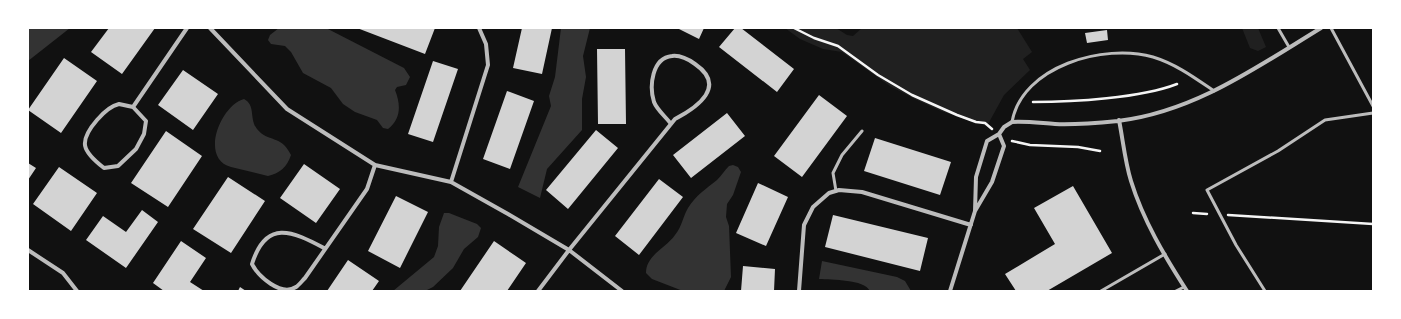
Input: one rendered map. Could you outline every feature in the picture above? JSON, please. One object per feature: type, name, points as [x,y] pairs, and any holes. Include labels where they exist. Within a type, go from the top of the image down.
[{"type":"street","points":[[133,107],[187,28]]},
{"type":"street","points":[[210,28],[287,109],[375,165],[451,182],[569,250],[622,291]]},
{"type":"street","points":[[451,182],[488,65],[486,44],[479,28]]},
{"type":"street","points":[[950,291],[975,211],[976,177],[987,141],[999,134],[1004,127],[1012,122],[1086,123],[1119,120],[1150,115],[1176,107],[1214,91],[1321,28]]},
{"type":"street","points":[[538,291],[569,250],[671,124],[675,119],[695,108],[705,96],[709,83],[704,70],[680,56],[670,56],[657,65],[652,79],[654,102],[671,124]]},
{"type":"street","points":[[119,104],[133,107],[146,121],[144,134],[136,149],[118,166],[104,168],[93,159],[85,147],[86,134],[102,115],[114,105],[119,104]]},
{"type":"street","points":[[1119,120],[1133,187],[1147,222],[1187,291]]},
{"type":"street","points":[[975,211],[995,175],[1004,146],[999,134]]},
{"type":"street","points":[[324,248],[301,235],[283,231],[266,238],[256,251],[252,264],[257,274],[272,285],[286,289],[296,288],[305,278],[324,248],[367,189],[375,165]]},
{"type":"street","points":[[799,291],[804,225],[808,215],[821,198],[828,193],[836,191],[862,192],[971,225]]},
{"type":"street","points":[[28,250],[63,273],[77,291]]},
{"type":"lane","points":[[1278,28],[1289,47]]},
{"type":"lane","points":[[1331,28],[1373,106]]},
{"type":"lane","points":[[1012,122],[1014,110],[1028,89],[1042,77],[1061,66],[1087,57],[1119,54],[1151,57],[1177,67],[1214,91]]},
{"type":"lane","points":[[1265,291],[1236,244],[1207,190],[1278,151],[1325,120],[1373,113]]},
{"type":"lane","points":[[836,191],[833,173],[842,155],[862,131]]},
{"type":"lane","points":[[1101,291],[1166,254]]},
{"type":"lane","points":[[1176,291],[1184,286]]},
{"type":"path","points":[[794,28],[814,38],[838,46],[878,75],[912,95],[957,115],[976,122],[985,123],[999,134],[1013,142],[1030,145],[1078,147],[1100,151]]},
{"type":"path","points":[[1033,102],[1100,98],[1162,90],[1177,84]]},
{"type":"path","points":[[1193,213],[1206,214]]},
{"type":"path","points":[[1228,215],[1373,224]]},
{"type":"shaded area","points":[[28,28],[70,28],[28,61]]},
{"type":"shaded area","points":[[279,28],[326,28],[404,68],[410,77],[406,85],[397,87],[395,90],[399,111],[398,116],[392,125],[388,129],[383,128],[377,120],[355,112],[343,104],[331,88],[303,73],[291,52],[285,46],[271,44],[268,40],[270,35]]},
{"type":"shaded area","points":[[561,28],[590,28],[583,56],[586,77],[582,99],[582,130],[547,169],[540,198],[518,187],[551,106],[549,96],[555,77]]},
{"type":"shaded area","points":[[785,28],[836,28],[847,35],[853,36],[862,28],[1017,28],[1032,52],[1023,59],[1030,70],[1004,95],[987,126],[941,111],[915,99],[890,86],[842,52],[823,49],[800,39]]},
{"type":"shaded area","points":[[1242,28],[1258,28],[1266,47],[1258,51],[1250,48]]},
{"type":"shaded area","points":[[244,99],[250,105],[253,121],[257,129],[266,136],[283,144],[291,155],[285,166],[272,175],[268,176],[231,167],[221,162],[216,153],[215,143],[221,121],[236,103]]},
{"type":"shaded area","points":[[733,165],[738,167],[741,172],[733,195],[727,204],[726,217],[729,226],[731,277],[724,291],[683,291],[652,279],[646,273],[649,261],[671,240],[677,232],[686,211],[694,199],[717,180],[729,166]]},
{"type":"shaded area","points":[[444,213],[449,213],[477,224],[481,228],[478,237],[464,249],[453,268],[433,287],[425,291],[393,291],[434,257],[438,246],[439,227]]},
{"type":"shaded area","points":[[822,261],[897,277],[905,281],[911,291],[870,291],[867,287],[855,282],[819,279]]},
{"type":"building","points":[[109,28],[155,28],[122,74],[91,52]]},
{"type":"building","points":[[357,28],[435,28],[425,54]]},
{"type":"building","points":[[522,28],[552,28],[542,74],[513,68]]},
{"type":"building","points":[[677,28],[704,28],[699,39]]},
{"type":"building","points":[[735,28],[741,28],[794,69],[777,92],[719,47]]},
{"type":"building","points":[[1107,30],[1108,40],[1087,43],[1085,33]]},
{"type":"building","points":[[597,49],[625,49],[626,124],[598,124]]},
{"type":"building","points":[[64,58],[97,81],[61,133],[28,110]]},
{"type":"building","points":[[433,61],[458,69],[433,142],[408,134]]},
{"type":"building","points":[[183,70],[218,94],[193,130],[158,105]]},
{"type":"building","points":[[507,91],[534,101],[510,169],[483,159]]},
{"type":"building","points":[[819,95],[847,116],[802,177],[774,156]]},
{"type":"building","points":[[727,113],[745,136],[691,178],[673,155]]},
{"type":"building","points":[[596,130],[618,148],[568,209],[546,190]]},
{"type":"building","points":[[166,131],[202,156],[168,207],[131,183]]},
{"type":"building","points":[[875,138],[951,162],[940,195],[864,171]]},
{"type":"building","points":[[28,163],[36,168],[28,180]]},
{"type":"building","points":[[304,164],[340,189],[316,223],[280,198]]},
{"type":"building","points":[[59,167],[97,193],[71,231],[33,204]]},
{"type":"building","points":[[228,177],[265,201],[231,253],[193,229]]},
{"type":"building","points":[[659,179],[683,197],[639,255],[615,236]]},
{"type":"building","points":[[758,183],[788,197],[766,246],[736,233]]},
{"type":"building","points":[[1073,186],[1112,253],[1047,291],[1016,291],[1005,274],[1055,244],[1034,208]]},
{"type":"building","points":[[396,196],[428,212],[400,268],[368,251]]},
{"type":"building","points":[[142,210],[158,222],[126,268],[86,240],[103,216],[126,232]]},
{"type":"building","points":[[833,215],[928,238],[920,271],[825,247]]},
{"type":"building","points":[[181,241],[206,258],[190,282],[204,291],[164,291],[153,283]]},
{"type":"building","points":[[494,241],[526,263],[507,291],[460,291]]},
{"type":"building","points":[[348,260],[379,281],[372,291],[327,291]]},
{"type":"building","points":[[743,266],[775,269],[774,291],[741,291]]},
{"type":"building","points":[[240,287],[246,291],[238,291]]}]
